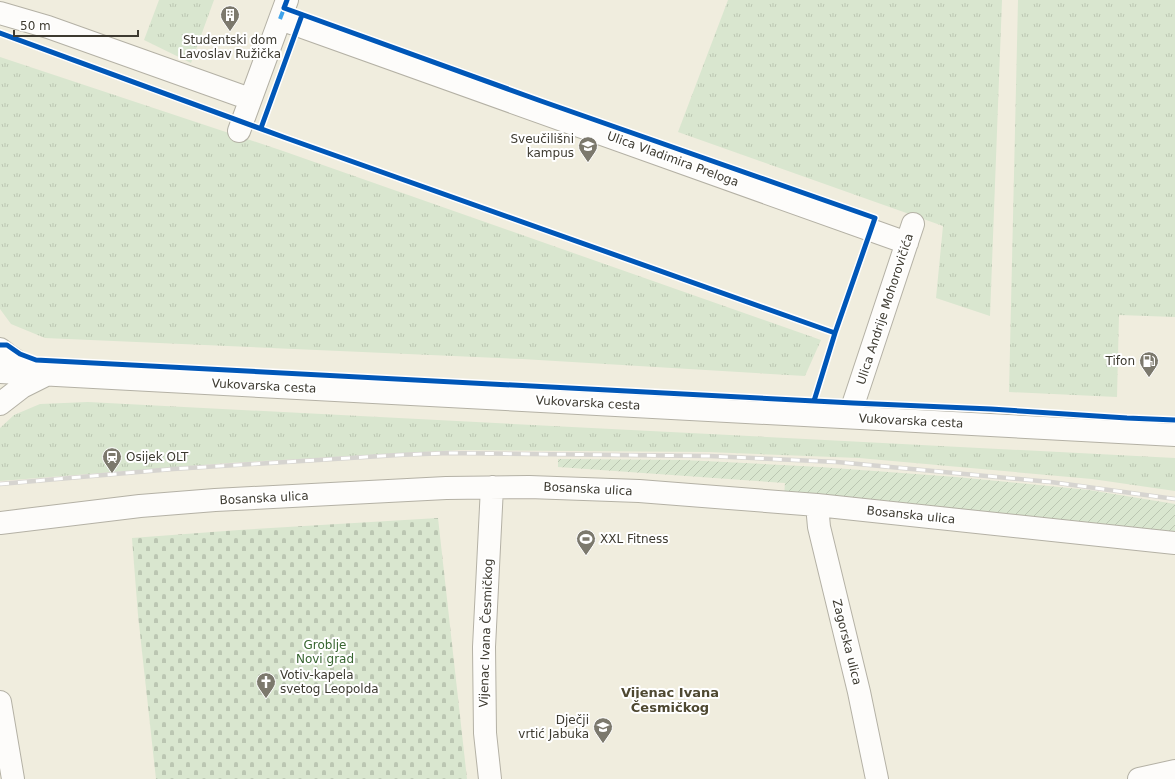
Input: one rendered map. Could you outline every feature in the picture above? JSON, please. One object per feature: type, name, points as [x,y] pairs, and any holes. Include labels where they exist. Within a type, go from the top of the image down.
[{"type":"street","points":[[238,131],[283,10]]},
{"type":"street","name":"Ulica Vladimira Preloga","points":[[283,10],[910,233]]},
{"type":"street","points":[[0,13],[48,27],[250,99]]},
{"type":"street","name":"Ulica Andrije Mohorovičića","points":[[849,417],[910,233]]},
{"type":"street","points":[[0,349],[28,368],[47,375]]},
{"type":"street","name":"Vukovarska cesta","points":[[0,372],[1175,435]]},
{"type":"street","points":[[0,404],[22,387],[47,375]]},
{"type":"street","name":"Bosanska ulica","points":[[0,523],[123,508],[208,501],[438,488],[529,486],[601,489],[816,505],[1175,543]]},
{"type":"street","name":"Vijenac Ivana Česmičkog","points":[[490,779],[484,718],[484,647],[492,487]]},
{"type":"street","name":"Zagorska ulica","points":[[816,505],[819,527],[859,692],[877,779]]},
{"type":"street","points":[[0,702],[2,726],[13,779]]},
{"type":"street","points":[[1140,779],[1175,771]]},
{"type":"green space","points":[[159,0],[214,0],[191,63],[144,40]]},
{"type":"green space","points":[[728,0],[1002,0],[990,316],[936,298],[943,226],[678,132]]},
{"type":"green space","points":[[1018,0],[1175,0],[1175,317],[1119,315],[1117,397],[1009,392]]},
{"type":"green space","points":[[0,57],[283,151],[821,340],[805,376],[522,359],[45,338],[11,324],[0,309]]},
{"type":"green space","points":[[88,402],[1175,458],[1175,491],[1092,479],[859,458],[708,452],[459,450],[228,463],[0,481],[0,428],[14,415],[40,404]]},
{"type":"green space","points":[[558,459],[684,460],[820,467],[956,477],[1089,490],[1175,504],[1175,537],[784,496],[785,483],[558,467]]},
{"type":"green space","name":"Groblje Novi grad","points":[[438,518],[467,779],[156,779],[138,615],[132,538]]},
{"type":"railway","points":[[0,484],[173,469],[398,455],[449,453],[709,456],[837,462],[1051,482],[1175,499]]},
{"type":"marked path","points":[[280,19],[285,6]]},
{"type":"cycle path","points":[[287,0],[284,8],[541,101],[875,218],[835,333],[814,401]]},
{"type":"cycle path","points":[[261,128],[302,15]]},
{"type":"cycle path","points":[[0,33],[286,138],[835,333]]},
{"type":"cycle path","points":[[0,345],[7,345],[20,354],[36,360],[991,409],[1175,420]]},
{"type":"place","name":"Studentski dom Lavoslav Ružička","points":[[230,32]]},
{"type":"place","name":"Sveučilišni kampus","points":[[588,163]]},
{"type":"place","name":"Tifon","points":[[1149,378]]},
{"type":"place","name":"Osijek OLT","points":[[112,474]]},
{"type":"place","name":"XXL Fitness","points":[[586,556]]},
{"type":"place","name":"Votiv-kapela svetog Leopolda","points":[[266,699]]},
{"type":"place","name":"Dječji vrtić Jabuka","points":[[603,744]]},
{"type":"district","name":"Vijenac Ivana Česmičkog","points":[[670,700]]}]
